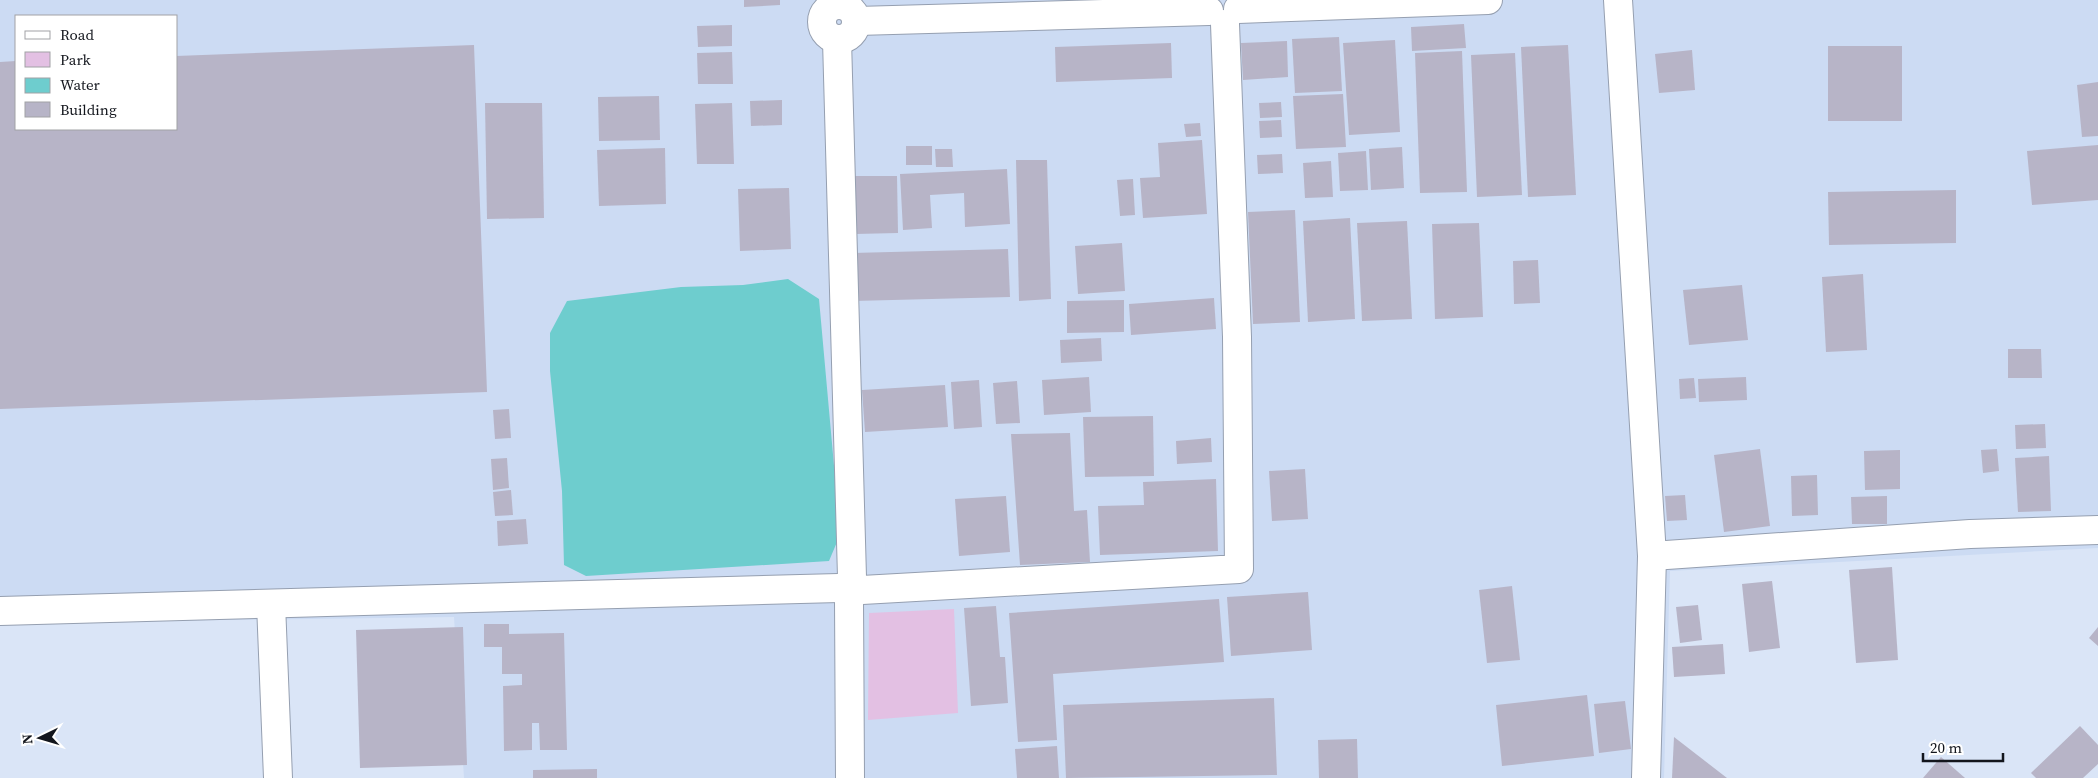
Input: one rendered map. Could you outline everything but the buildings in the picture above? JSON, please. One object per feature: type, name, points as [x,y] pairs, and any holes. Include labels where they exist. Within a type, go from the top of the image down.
[{"type":"street","points":[[850,778],[851,589],[837,40],[830,37],[822,24],[828,10],[1224,9],[1488,0]]},
{"type":"street","points":[[1618,0],[1652,556],[1646,778]]},
{"type":"street","points":[[0,611],[851,589],[1240,569],[1237,337],[1224,9]]},
{"type":"street","points":[[1652,556],[1970,534],[2098,530]]},
{"type":"street","points":[[271,604],[279,778]]},
{"type":"shaded area","points":[[0,0],[2098,0],[2098,548],[1670,571],[1664,778],[464,778],[454,617],[0,623]]},
{"type":"green space","points":[[954,609],[958,713],[868,720],[869,613]]},
{"type":"water","points":[[788,279],[819,299],[837,499],[837,542],[829,561],[586,576],[564,565],[562,491],[550,371],[550,333],[567,301],[681,287],[743,285]]}]
